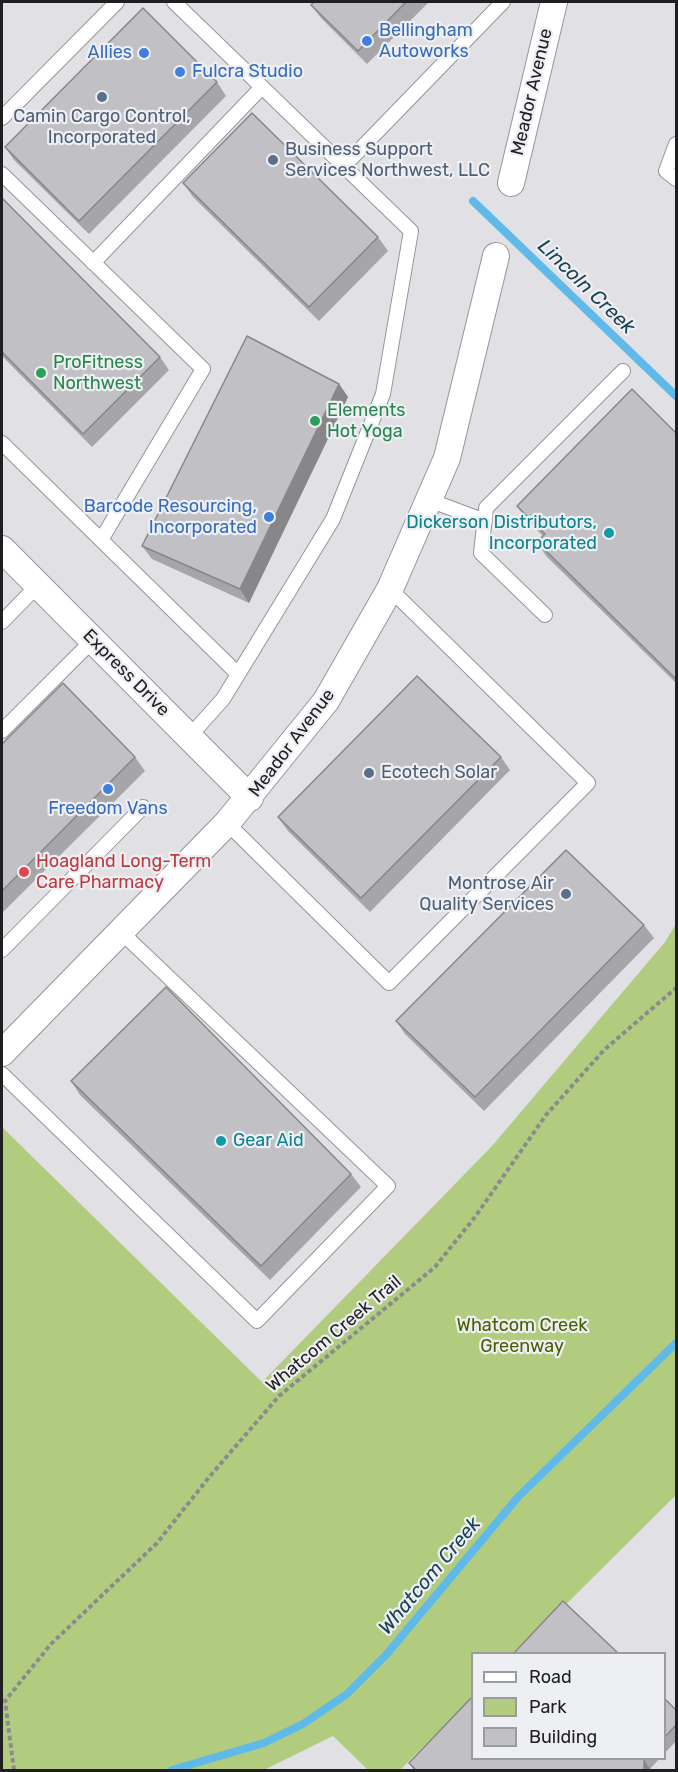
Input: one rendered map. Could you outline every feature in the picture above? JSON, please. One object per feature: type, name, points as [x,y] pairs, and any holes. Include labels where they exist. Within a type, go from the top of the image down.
[{"type":"street","name":"Meador Avenue","points":[[511,183],[554,2]]},
{"type":"street","name":"Meador Avenue","points":[[2,1056],[250,798],[326,701],[390,589],[447,458],[496,256]]},
{"type":"street","name":"Express Drive","points":[[2,549],[250,798]]},
{"type":"lane","points":[[2,118],[117,2]]},
{"type":"lane","points":[[174,2],[411,231],[383,394],[333,519],[223,699],[189,737]]},
{"type":"lane","points":[[344,166],[503,2]]},
{"type":"lane","points":[[93,263],[262,87]]},
{"type":"lane","points":[[676,144],[666,171],[676,180]]},
{"type":"lane","points":[[2,174],[203,369],[101,540]]},
{"type":"lane","points":[[545,615],[481,553],[486,508],[623,371]]},
{"type":"lane","points":[[2,443],[238,674]]},
{"type":"lane","points":[[429,500],[485,521]]},
{"type":"lane","points":[[2,622],[38,585]]},
{"type":"lane","points":[[227,823],[389,983],[588,783],[390,589]]},
{"type":"lane","points":[[2,731],[93,640]]},
{"type":"lane","points":[[2,950],[143,807]]},
{"type":"lane","points":[[2,1056],[257,1321],[388,1186],[120,932]]},
{"type":"path","name":"Whatcom Creek Trail","points":[[14,1770],[3,1701],[51,1644],[157,1543],[210,1476],[279,1396],[435,1267],[475,1217],[546,1115],[604,1050],[676,987]]},
{"type":"green space","name":"Whatcom Creek Greenway","points":[[676,924],[676,1495],[518,1652],[471,1652],[471,1699],[400,1770],[368,1770],[333,1736],[264,1770],[2,1770],[2,1127],[262,1382],[492,1146],[665,942]]},
{"type":"building","name":"Bellingham Autoworks","points":[[314,2],[406,2],[358,51],[311,5]]},
{"type":"building","points":[[143,8],[217,82],[79,221],[5,147]]},
{"type":"building","points":[[252,113],[378,237],[309,307],[183,183]]},
{"type":"building","points":[[2,198],[160,357],[83,434],[2,352]]},
{"type":"building","points":[[247,336],[339,384],[240,589],[142,546]]},
{"type":"building","name":"Dickerson Distributors, Incorporated","points":[[632,389],[676,433],[676,679],[537,542],[545,534],[517,506]]},
{"type":"building","points":[[417,676],[501,757],[361,898],[278,817]]},
{"type":"building","points":[[63,683],[135,757],[2,891],[2,744]]},
{"type":"building","points":[[566,850],[644,925],[475,1097],[396,1021]]},
{"type":"building","name":"Gear Aid","points":[[166,987],[351,1174],[261,1266],[71,1081]]},
{"type":"building","points":[[563,1601],[617,1652],[515,1652]]},
{"type":"building","points":[[471,1698],[471,1760],[644,1760],[644,1770],[416,1770],[409,1763]]},
{"type":"building","points":[[666,1700],[676,1710],[676,1725],[666,1736]]},
{"type":"waterway","name":"Lincoln Creek","points":[[473,201],[676,396]]},
{"type":"waterway","name":"Whatcom Creek","points":[[172,1770],[264,1743],[303,1724],[347,1694],[386,1655],[518,1497],[676,1343]]},
{"type":"place","name":"Bellingham Autoworks","points":[[367,41]]},
{"type":"place","name":"Allies","points":[[144,53]]},
{"type":"place","name":"Fulcra Studio","points":[[180,72]]},
{"type":"place","name":"Camin Cargo Control, Incorporated","points":[[102,97]]},
{"type":"place","name":"Business Support Services Northwest, LLC","points":[[273,160]]},
{"type":"place","name":"ProFitness Northwest","points":[[41,373]]},
{"type":"place","name":"Elements Hot Yoga","points":[[315,421]]},
{"type":"place","name":"Barcode Resourcing, Incorporated","points":[[269,517]]},
{"type":"place","name":"Dickerson Distributors, Incorporated","points":[[609,533]]},
{"type":"place","name":"Ecotech Solar","points":[[369,773]]},
{"type":"place","name":"Freedom Vans","points":[[108,789]]},
{"type":"place","name":"Hoagland Long-Term Care Pharmacy","points":[[24,872]]},
{"type":"place","name":"Montrose Air Quality Services","points":[[566,894]]},
{"type":"place","name":"Gear Aid","points":[[221,1141]]}]
